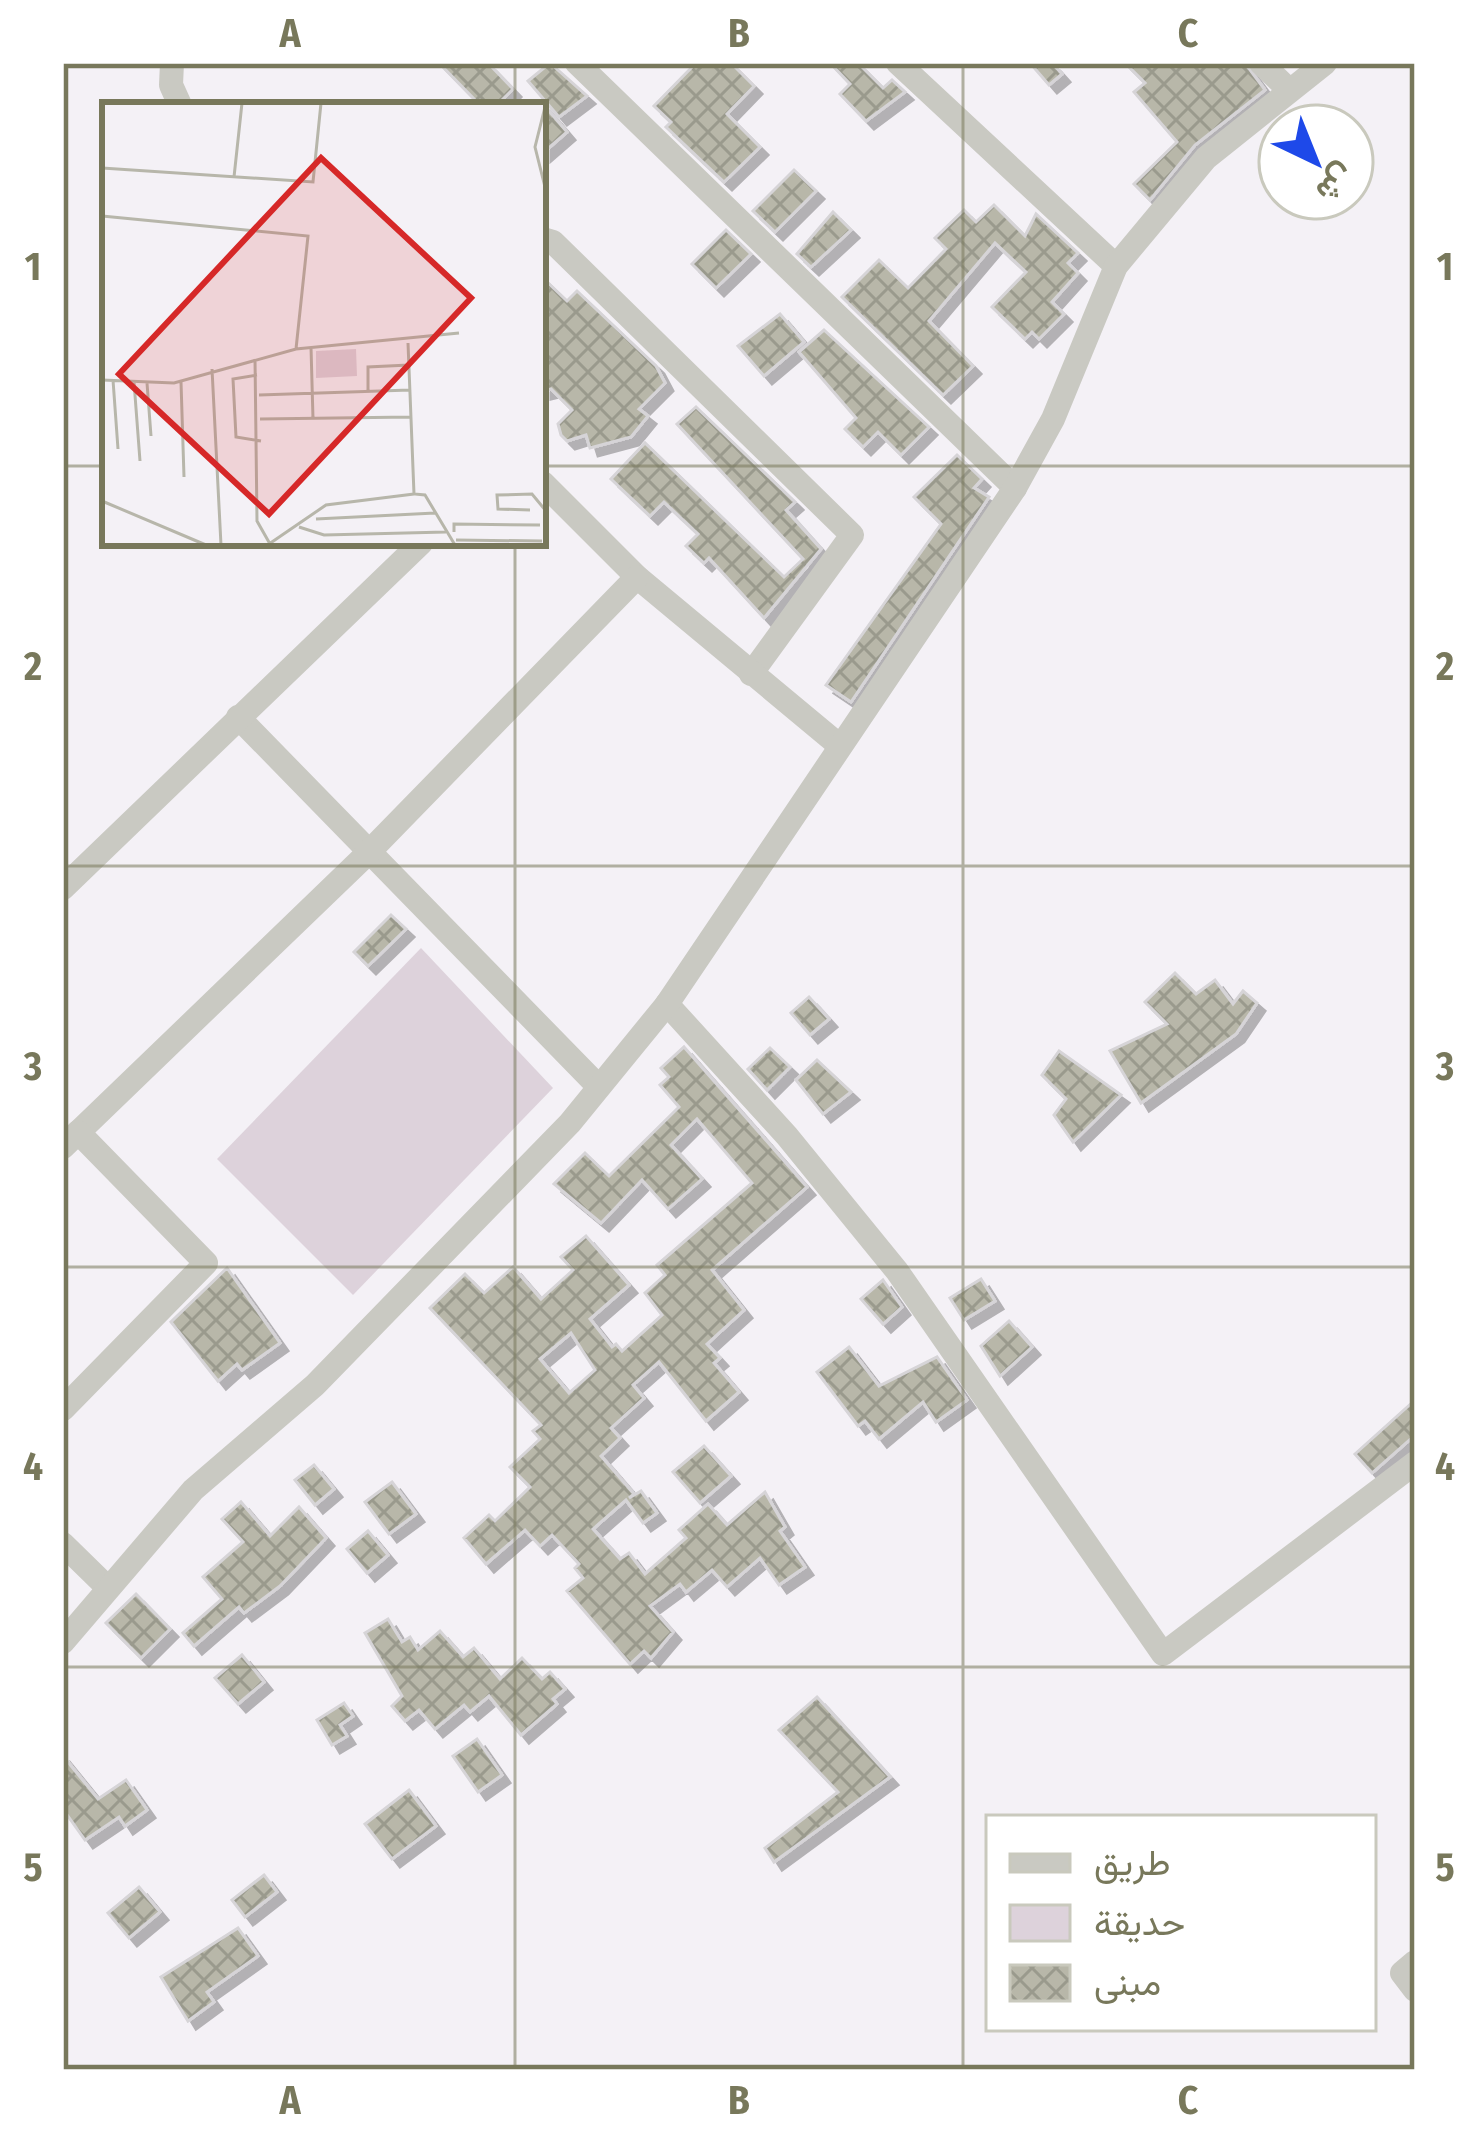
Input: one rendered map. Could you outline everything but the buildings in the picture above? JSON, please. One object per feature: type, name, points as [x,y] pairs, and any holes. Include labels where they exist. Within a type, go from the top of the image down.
[{"type":"street","points":[[172,63],[171,85],[179,102]]},
{"type":"street","points":[[577,63],[1016,488]]},
{"type":"street","points":[[898,63],[1116,266]]},
{"type":"street","points":[[1261,63],[1289,90]]},
{"type":"street","points":[[63,1642],[193,1490],[315,1385],[570,1123],[667,1004],[1016,488],[1053,419],[1116,266],[1206,158],[1325,63]]},
{"type":"street","points":[[546,240],[852,535],[751,674]]},
{"type":"street","points":[[546,486],[638,577],[840,746]]},
{"type":"street","points":[[63,888],[418,546]]},
{"type":"street","points":[[63,1409],[206,1263],[70,1140],[367,854],[638,577]]},
{"type":"street","points":[[238,717],[598,1086]]},
{"type":"street","points":[[667,1004],[787,1136],[897,1271],[1163,1654],[1415,1463]]},
{"type":"street","points":[[63,1544],[108,1588]]},
{"type":"street","points":[[1415,1962],[1402,1973],[1415,1990]]},
{"type":"green space","points":[[421,948],[553,1088],[353,1295],[217,1159]]}]
